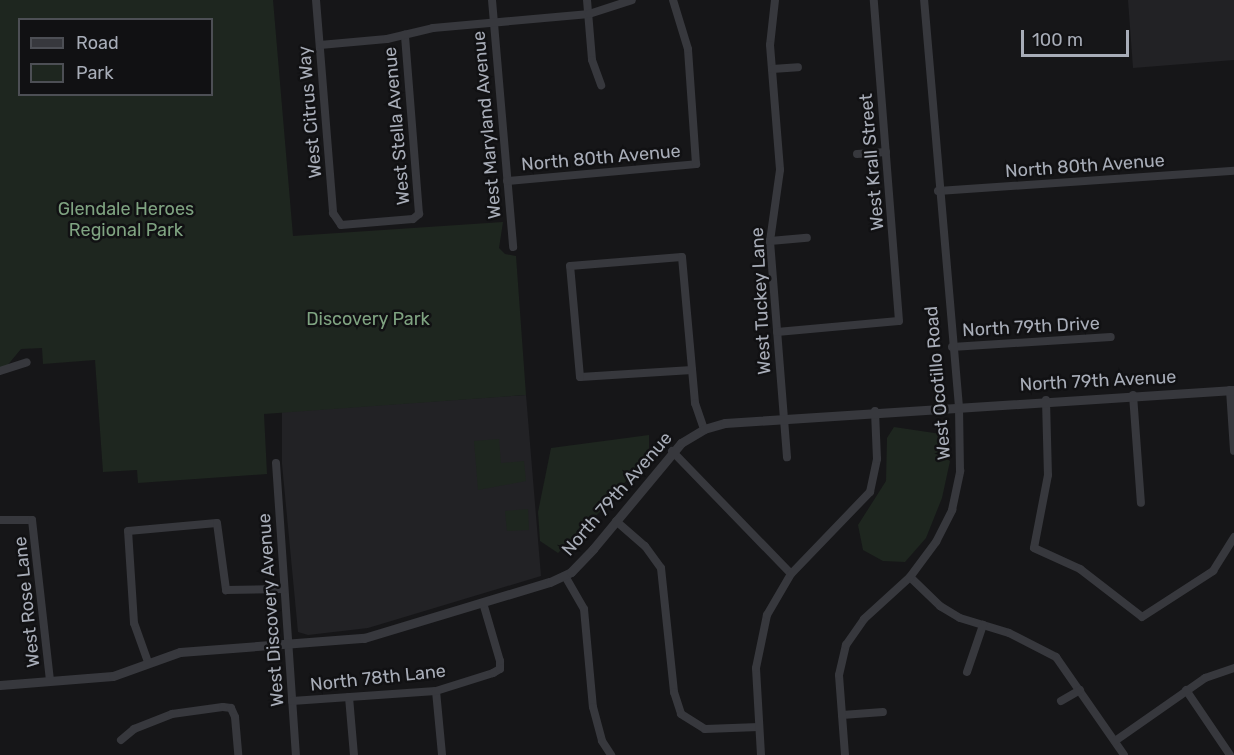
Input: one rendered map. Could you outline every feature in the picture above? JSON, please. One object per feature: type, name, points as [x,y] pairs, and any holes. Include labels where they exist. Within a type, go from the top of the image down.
[{"type":"street","name":"West Citrus Way","points":[[316,0],[335,222]]},
{"type":"street","name":"West Maryland Avenue","points":[[492,0],[513,247]]},
{"type":"street","points":[[587,0],[592,60],[601,85]]},
{"type":"street","points":[[320,45],[405,35],[433,28],[589,14],[632,0]]},
{"type":"street","name":"North 80th Avenue","points":[[507,181],[696,164],[688,49],[673,0]]},
{"type":"street","name":"West Tuckey Lane","points":[[775,0],[772,69],[780,170],[770,241],[787,457]]},
{"type":"street","name":"West Krall Street","points":[[777,332],[899,321],[874,0]]},
{"type":"street","name":"West Ocotillo Road","points":[[910,577],[936,542],[952,510],[960,471],[959,407],[938,191],[924,0]]},
{"type":"street","name":"West Stella Avenue","points":[[335,222],[341,225],[413,219],[419,214],[405,35]]},
{"type":"street","points":[[772,69],[798,67]]},
{"type":"street","points":[[857,154],[886,152]]},
{"type":"street","name":"North 80th Avenue","points":[[938,191],[1234,171]]},
{"type":"street","points":[[770,241],[807,238]]},
{"type":"street","points":[[692,370],[580,377],[570,266],[682,257],[696,410],[704,429]]},
{"type":"street","name":"North 79th Drive","points":[[952,347],[1111,337]]},
{"type":"street","points":[[0,371],[27,362]]},
{"type":"street","points":[[1232,390],[1234,451]]},
{"type":"street","name":"North 79th Avenue","points":[[0,685],[113,676],[180,652],[364,638],[565,576],[615,521],[672,451],[704,429],[783,417],[1232,390]]},
{"type":"street","points":[[1133,395],[1141,503]]},
{"type":"street","points":[[1046,400],[1048,475],[1034,548],[1088,574],[1142,617],[1213,571],[1234,537]]},
{"type":"street","points":[[761,755],[756,668],[761,634],[776,596],[791,574],[870,492],[877,459],[875,411]]},
{"type":"street","points":[[672,451],[791,574]]},
{"type":"street","name":"West Discovery Avenue","points":[[276,463],[296,755]]},
{"type":"street","name":"West Rose Lane","points":[[0,520],[32,520],[50,681]]},
{"type":"street","points":[[615,521],[645,546],[661,568],[674,692],[688,721],[705,729],[759,727]]},
{"type":"street","points":[[148,662],[134,623],[128,531],[218,523],[226,590],[284,589]]},
{"type":"street","points":[[565,576],[584,609],[593,707],[603,741],[611,755]]},
{"type":"street","points":[[845,755],[839,675],[846,645],[864,619],[910,577],[940,606],[983,626],[1038,645],[1056,657],[1124,755]]},
{"type":"street","name":"North 78th Lane","points":[[292,701],[436,691],[500,669],[483,603]]},
{"type":"street","points":[[968,672],[983,626]]},
{"type":"street","points":[[1115,741],[1186,690],[1217,672],[1234,668]]},
{"type":"street","points":[[1061,701],[1080,690]]},
{"type":"street","points":[[1186,690],[1230,755]]},
{"type":"street","points":[[436,691],[442,755]]},
{"type":"street","points":[[349,697],[354,755]]},
{"type":"street","points":[[121,740],[134,729],[172,714],[231,708],[238,755]]},
{"type":"street","points":[[842,715],[883,712]]},
{"type":"shaded area","points":[[1128,0],[1234,0],[1234,60],[1133,68]]},
{"type":"shaded area","points":[[526,395],[541,576],[368,628],[308,635],[298,632],[282,464],[282,412]]},
{"type":"green space","name":"Glendale Heroes Regional Park","points":[[0,0],[273,0],[293,236],[503,222],[499,248],[505,254],[516,256],[526,395],[264,414],[267,474],[138,483],[137,470],[103,472],[95,360],[43,364],[42,348],[21,349],[6,367],[0,367]]},
{"type":"green space","points":[[894,427],[941,434],[940,454],[950,461],[942,498],[926,538],[905,562],[883,561],[863,550],[858,525],[886,481],[887,438]]},
{"type":"green space","points":[[649,435],[649,452],[606,506],[558,553],[540,541],[538,512],[551,448]]},
{"type":"green space","points":[[499,439],[501,463],[524,461],[526,481],[478,490],[474,441]]},
{"type":"green space","points":[[528,509],[529,530],[507,531],[505,511]]},
{"type":"park label","name":"Discovery Park","points":[[368,319]]}]
